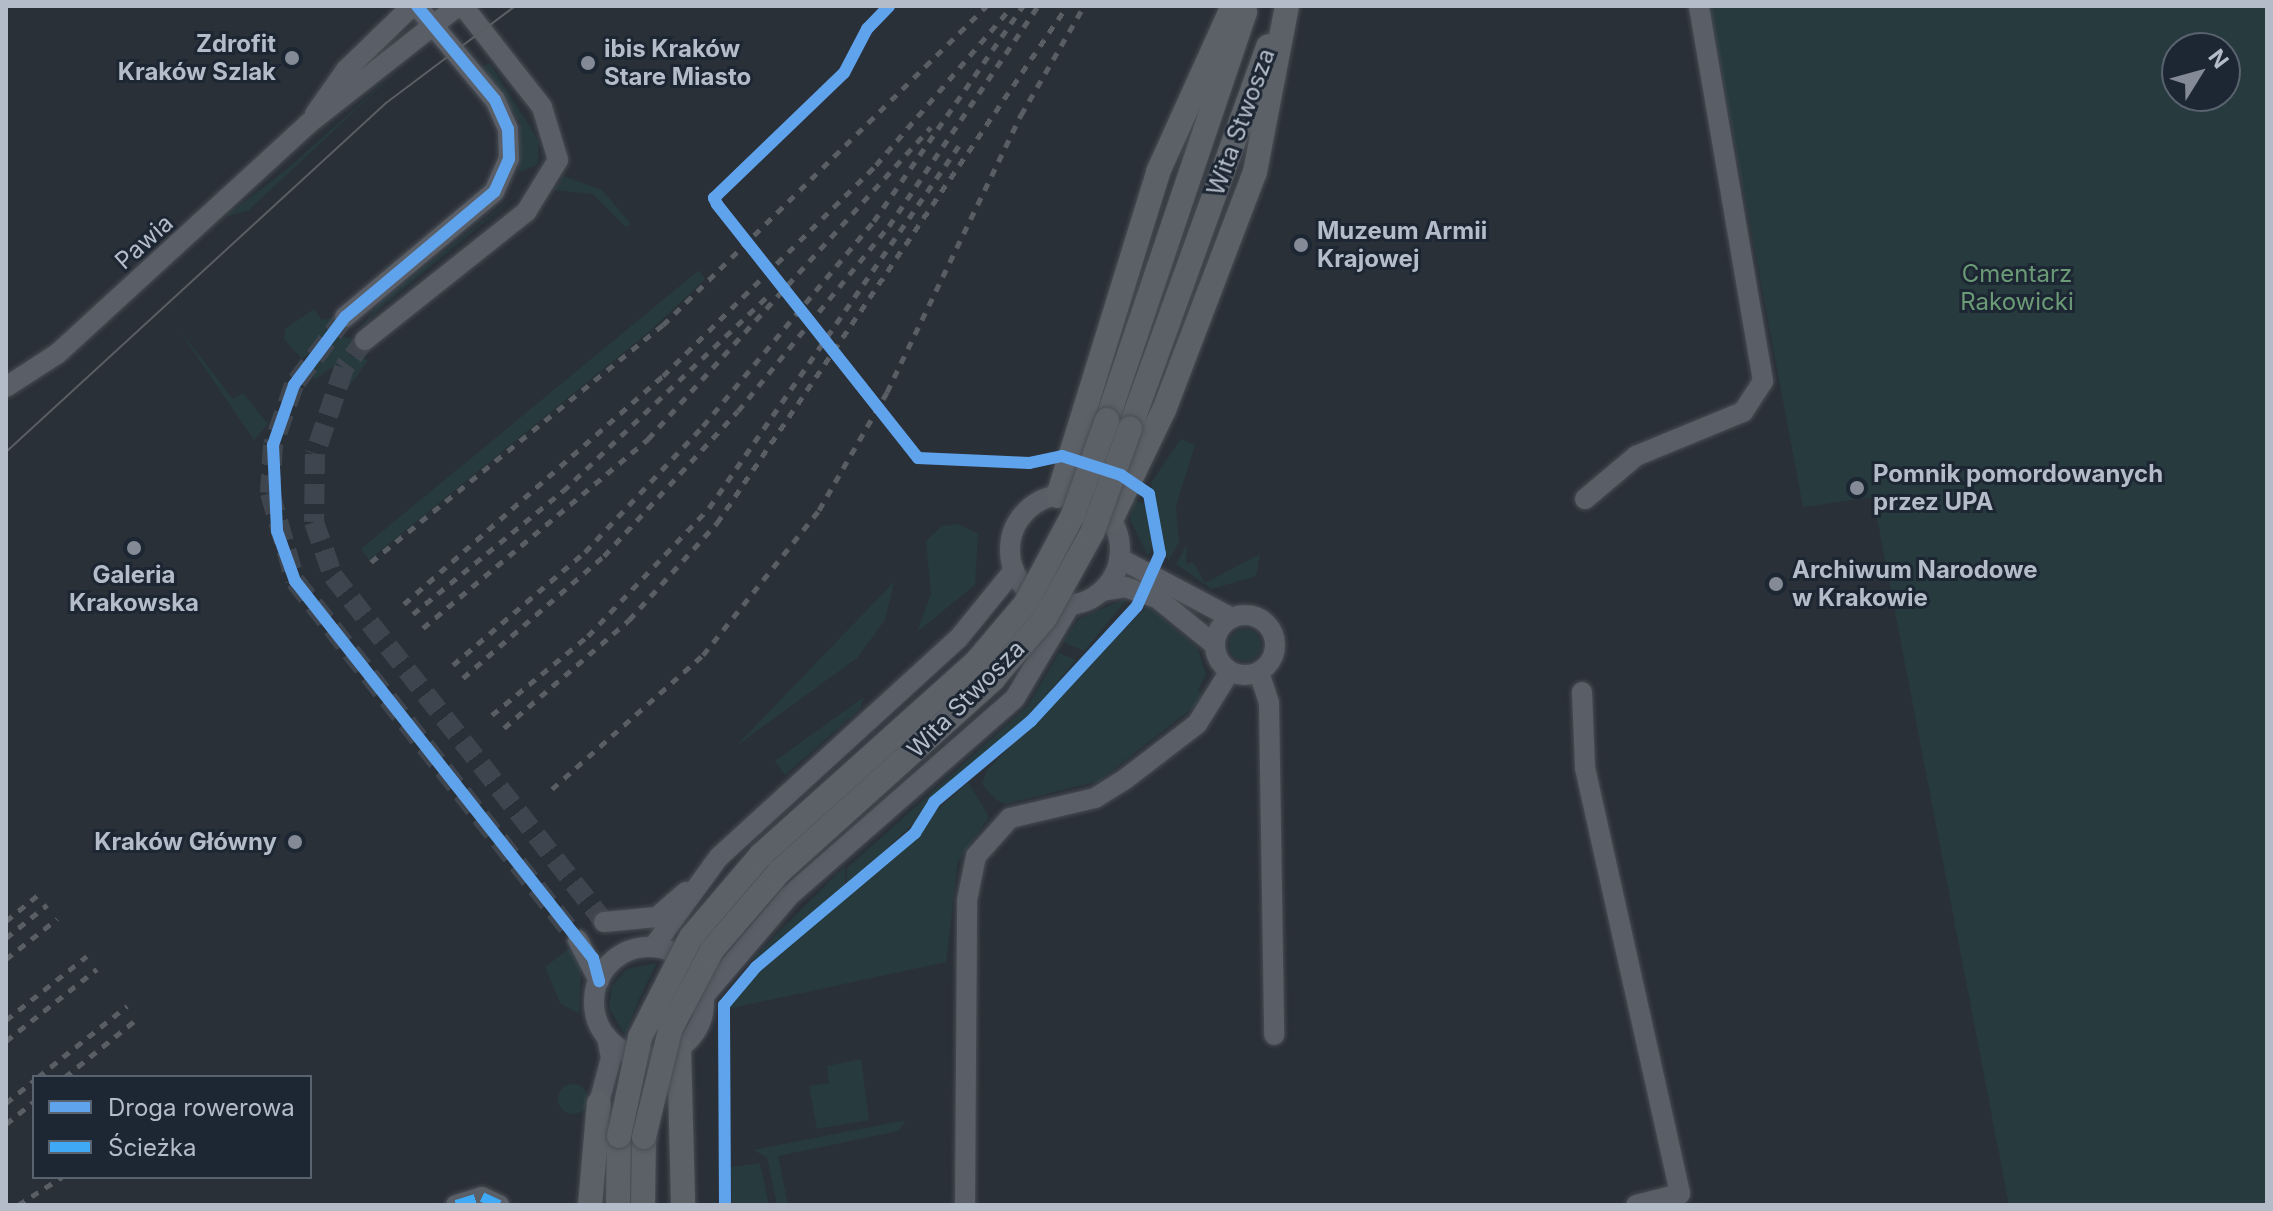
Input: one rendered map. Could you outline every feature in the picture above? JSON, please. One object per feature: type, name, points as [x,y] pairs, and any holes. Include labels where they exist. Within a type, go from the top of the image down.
[{"type":"main road","points":[[1058,496],[1158,172],[1233,6]]},
{"type":"main road","name":"Wita Stwosza","points":[[643,1205],[644,1137],[670,1030],[712,950],[779,872],[993,679],[1045,618],[1093,531],[1118,424],[1247,6]]},
{"type":"main road","points":[[1111,520],[1164,410],[1255,172],[1285,6]]},
{"type":"main road","name":"Wita Stwosza","points":[[618,1205],[619,1136],[640,1037],[691,937],[761,855],[976,662],[1026,603],[1118,424],[1285,6]]},
{"type":"main road","points":[[679,1048],[683,1205]]},
{"type":"main road","points":[[590,1205],[599,1103]]},
{"type":"street","points":[[345,317],[494,192],[509,159],[508,129],[495,100],[433,24],[414,6]]},
{"type":"street","name":"Pawia","points":[[308,124],[346,70],[414,6]]},
{"type":"street","points":[[365,340],[526,212],[558,160],[542,107],[461,6]]},
{"type":"street","name":"Pawia","points":[[6,387],[57,354],[308,124],[433,24],[461,6]]},
{"type":"street","points":[[1585,499],[1636,456],[1743,412],[1763,381],[1699,6]]},
{"type":"street","points":[[1103,591],[1119,558],[1111,520],[1088,500],[1058,496],[1034,505],[1015,528],[1014,570],[1036,597],[1070,605],[1103,591],[1125,587],[1157,598],[1215,645],[1230,671]]},
{"type":"street","points":[[1119,558],[1232,618],[1255,617],[1272,632],[1274,655],[1259,672]]},
{"type":"street","name":"Wita Stwosza","points":[[645,947],[699,880],[958,639],[1014,570]]},
{"type":"street","name":"Wita Stwosza","points":[[704,996],[781,904],[1015,698],[1070,605]]},
{"type":"street","points":[[1215,645],[1232,618]]},
{"type":"street","points":[[1230,671],[1259,672]]},
{"type":"street","points":[[965,1205],[967,900],[976,856],[1010,818],[1095,798],[1124,780],[1197,724],[1230,671]]},
{"type":"street","points":[[1259,672],[1269,703],[1274,1035]]},
{"type":"street","points":[[1582,692],[1585,768],[1680,1194],[1636,1205]]},
{"type":"street","points":[[607,1037],[637,1057],[679,1048],[697,1030],[704,996],[689,965],[645,947],[604,922],[657,917],[699,880]]},
{"type":"street","points":[[578,940],[599,981]]},
{"type":"street","points":[[599,1103],[611,1058],[607,1037],[593,1003],[599,981],[615,959],[645,947]]},
{"type":"street","points":[[456,1205],[473,1197],[499,1205]]},
{"type":"green space","name":"Cmentarz Rakowicki","points":[[1709,6],[2267,6],[2267,1205],[2009,1205],[1873,497],[1803,507]]},
{"type":"green space","points":[[408,61],[249,210],[225,217],[293,164]]},
{"type":"green space","points":[[489,62],[538,140],[538,164],[519,172],[520,122],[483,67]]},
{"type":"green space","points":[[563,176],[602,190],[631,224],[626,227],[593,194],[554,190]]},
{"type":"green space","points":[[530,184],[384,305],[360,329],[381,301]]},
{"type":"green space","points":[[699,270],[705,279],[651,330],[369,560],[361,549]]},
{"type":"green space","points":[[314,309],[322,320],[336,317],[334,337],[353,338],[350,356],[368,360],[348,388],[339,384],[337,364],[314,380],[311,369],[324,354],[313,350],[302,359],[284,339],[285,329]]},
{"type":"green space","points":[[177,327],[233,399],[243,393],[268,424],[254,440]]},
{"type":"green space","points":[[1181,439],[1195,445],[1176,506],[1179,542],[1168,561],[1151,483]]},
{"type":"green space","points":[[1134,500],[1147,505],[1154,542],[1148,556],[1130,519]]},
{"type":"green space","points":[[958,524],[978,534],[975,585],[917,632],[931,594],[926,541],[942,526]]},
{"type":"green space","points":[[1187,545],[1186,564],[1193,562],[1205,583],[1260,554],[1256,576],[1212,589],[1176,564]]},
{"type":"green space","points":[[894,582],[885,620],[857,658],[735,747]]},
{"type":"green space","points":[[1129,597],[1084,651],[1063,642],[1079,619]]},
{"type":"green space","points":[[1147,606],[1198,648],[1206,675],[1198,690],[1205,698],[1099,781],[1006,804],[996,800],[982,784],[987,770]]},
{"type":"green space","points":[[1245,629],[1256,634],[1261,645],[1256,656],[1245,661],[1234,656],[1229,645],[1234,634]]},
{"type":"green space","points":[[1059,653],[1076,660],[1032,712],[847,886],[847,868],[1027,707]]},
{"type":"green space","points":[[864,697],[860,709],[785,775],[775,761]]},
{"type":"green space","points":[[968,782],[989,817],[958,862],[946,962],[727,1009],[757,971]]},
{"type":"green space","points":[[845,866],[845,886],[755,962],[752,959]]},
{"type":"green space","points":[[570,948],[581,966],[579,1014],[560,1003],[545,967]]},
{"type":"green space","points":[[657,963],[625,1035],[609,1008],[612,986],[627,969]]},
{"type":"green space","points":[[861,1059],[869,1120],[817,1129],[809,1086],[829,1083],[827,1066]]},
{"type":"green space","points":[[573,1084],[584,1088],[588,1099],[584,1110],[573,1114],[562,1110],[558,1099],[562,1088]]},
{"type":"green space","points":[[906,1120],[898,1131],[778,1156],[788,1205],[777,1205],[767,1157],[753,1150]]},
{"type":"green space","points":[[760,1163],[769,1205],[732,1205],[731,1167]]},
{"type":"tunnel","points":[[345,317],[294,385],[273,445],[270,493],[295,581],[578,940]]},
{"type":"tunnel","points":[[365,340],[344,368],[315,454],[314,522],[333,576],[604,922]]},
{"type":"tram line","points":[[6,452],[386,103],[515,6]]},
{"type":"railway","points":[[371,562],[663,325],[986,6]]},
{"type":"railway","points":[[453,665],[585,552],[703,426],[874,221],[1023,6]]},
{"type":"railway","points":[[463,678],[604,556],[738,411],[889,226],[1038,6]]},
{"type":"railway","points":[[504,728],[629,620],[717,523],[1067,6]]},
{"type":"railway","points":[[552,789],[703,655],[819,510],[887,392],[1021,115],[1084,6]]},
{"type":"railway","points":[[404,604],[663,376],[876,165],[1008,11]]},
{"type":"railway","points":[[423,628],[648,439],[931,127]]},
{"type":"railway","points":[[492,715],[588,636],[709,508],[961,143]]},
{"type":"railway","points":[[413,614],[563,491],[767,297]]},
{"type":"railway","points":[[6,921],[38,895]]},
{"type":"railway","points":[[6,938],[47,905]]},
{"type":"railway","points":[[6,959],[57,919]]},
{"type":"railway","points":[[6,1020],[87,956]]},
{"type":"railway","points":[[6,1041],[97,969]]},
{"type":"railway","points":[[41,1075],[127,1006]]},
{"type":"railway","points":[[67,1075],[137,1019]]},
{"type":"railway","points":[[6,1103],[32,1082]]},
{"type":"railway","points":[[6,1124],[32,1103]]},
{"type":"railway","points":[[18,1205],[59,1179]]},
{"type":"marked path","points":[[456,1205],[482,1197],[499,1205]]},
{"type":"cycle path","points":[[417,6],[495,100],[508,129],[509,159],[494,192],[345,317],[294,385],[273,445],[277,531],[295,581],[593,958],[599,981]]},
{"type":"cycle path","points":[[725,1205],[724,1005],[756,967],[915,833],[934,802],[1031,721],[1137,606],[1160,554],[1149,494],[1121,475],[1062,456],[1029,463],[918,458],[714,198],[844,73],[867,29],[889,6]]},
{"type":"place","name":"Zdrofit Kraków Szlak","points":[[292,58]]},
{"type":"place","name":"ibis Kraków Stare Miasto","points":[[588,63]]},
{"type":"place","name":"Muzeum Armii Krajowej","points":[[1301,245]]},
{"type":"place","name":"Pomnik pomordowanych przez UPA","points":[[1857,488]]},
{"type":"place","name":"Galeria Krakowska","points":[[134,548]]},
{"type":"place","name":"Archiwum Narodowe w Krakowie","points":[[1776,584]]},
{"type":"place","name":"Kraków Główny","points":[[295,842]]}]
